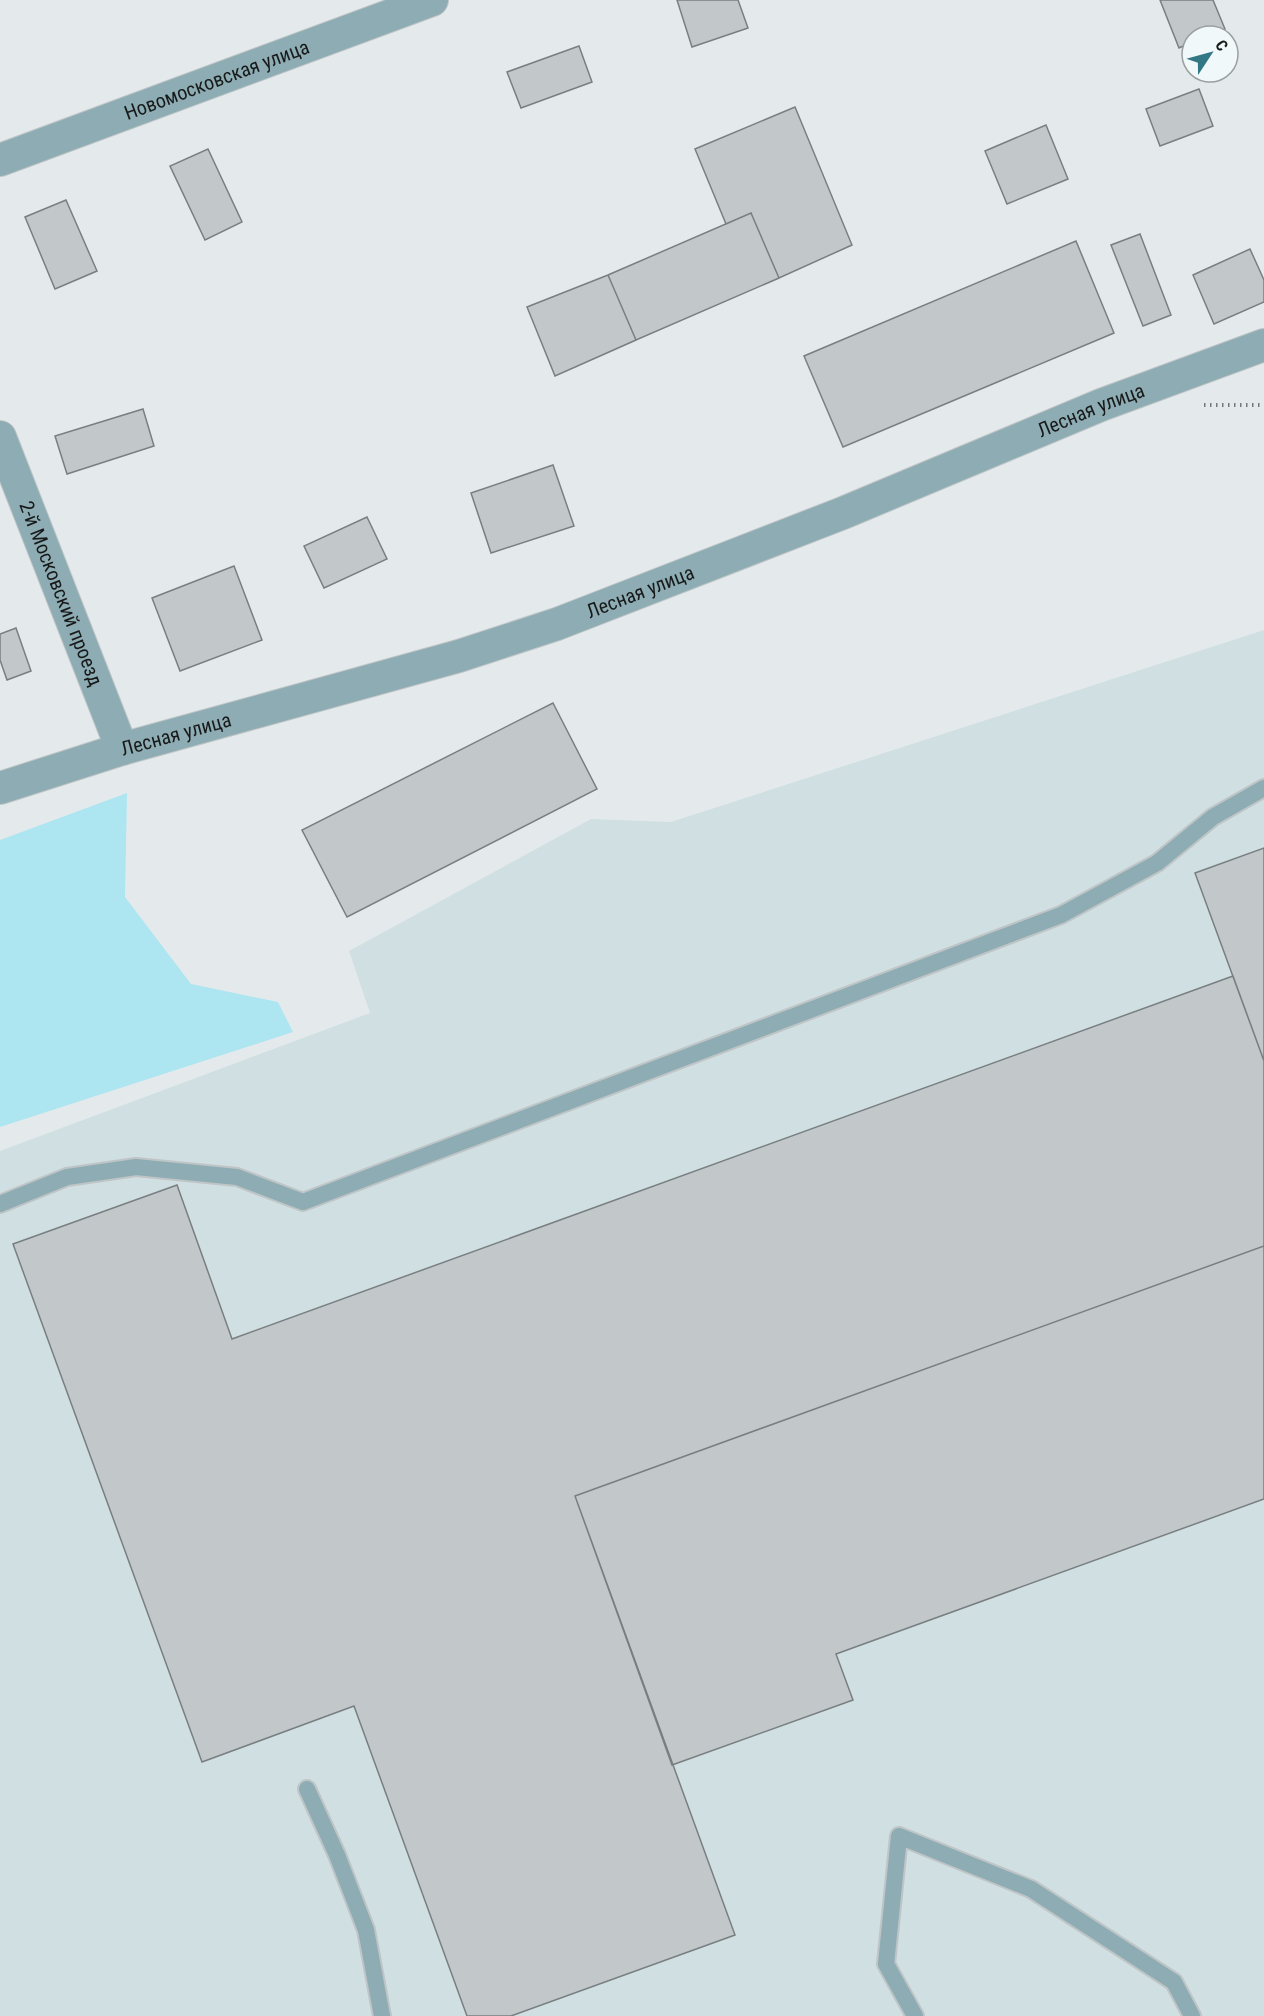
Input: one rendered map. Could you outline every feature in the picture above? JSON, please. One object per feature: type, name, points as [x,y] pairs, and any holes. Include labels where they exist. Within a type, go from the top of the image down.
[{"type":"street","name":"Новомосковская улица","points":[[0,160],[432,0]]},
{"type":"street","name":"Лесная улица","points":[[0,788],[122,750],[459,656],[557,624],[843,513],[1101,405],[1264,345]]},
{"type":"street","name":"2-й Московский проезд","points":[[0,437],[122,750]]},
{"type":"lane","points":[[0,1204],[67,1177],[136,1167],[237,1177],[303,1202],[1061,915],[1157,863],[1213,817],[1264,788]]},
{"type":"lane","points":[[307,1789],[337,1855],[366,1930],[382,2016]]},
{"type":"lane","points":[[915,2016],[886,1964],[899,1836],[1031,1889],[1174,1982],[1192,2016]]},
{"type":"shaded area","points":[[1264,630],[1264,2016],[0,2016],[0,1151],[370,1013],[349,951],[591,819],[671,822]]},
{"type":"shaded area","points":[[127,793],[125,897],[191,984],[278,1002],[293,1032],[0,1127],[0,840]]},
{"type":"building","points":[[677,0],[738,0],[748,28],[692,47]]},
{"type":"building","points":[[1160,0],[1213,0],[1223,24],[1180,24],[1179,48]]},
{"type":"building","points":[[579,46],[592,82],[521,108],[507,72]]},
{"type":"building","points":[[1199,89],[1213,126],[1160,146],[1146,109]]},
{"type":"building","points":[[795,107],[852,245],[779,278],[751,213],[726,224],[695,149]]},
{"type":"building","points":[[1046,125],[1068,179],[1007,204],[985,151]]},
{"type":"building","points":[[208,149],[242,222],[205,240],[170,166]]},
{"type":"building","points":[[66,200],[97,271],[55,289],[25,217]]},
{"type":"building","points":[[751,213],[779,278],[636,340],[608,275]]},
{"type":"building","points":[[1140,234],[1171,315],[1143,326],[1111,245]]},
{"type":"building","points":[[1076,241],[1114,333],[843,447],[804,356]]},
{"type":"building","points":[[1250,249],[1264,280],[1264,302],[1214,324],[1193,275]]},
{"type":"building","points":[[608,275],[636,340],[555,376],[527,307]]},
{"type":"building","points":[[143,409],[154,446],[67,474],[55,436]]},
{"type":"building","points":[[553,465],[574,526],[491,553],[471,493]]},
{"type":"building","points":[[367,517],[387,559],[324,588],[304,546]]},
{"type":"building","points":[[234,566],[262,640],[180,671],[152,598]]},
{"type":"building","points":[[16,628],[31,671],[7,680],[0,660],[0,634]]},
{"type":"building","points":[[553,703],[597,789],[347,917],[302,830]]},
{"type":"building","points":[[1264,848],[1264,1061],[1195,873]]},
{"type":"building","points":[[1233,976],[1264,1061],[1264,1246],[575,1496],[735,1935],[511,2016],[467,2016],[354,1706],[202,1762],[13,1244],[177,1185],[232,1339]]},
{"type":"building","points":[[1264,1246],[1264,1499],[836,1654],[853,1700],[672,1765],[575,1496]]}]
